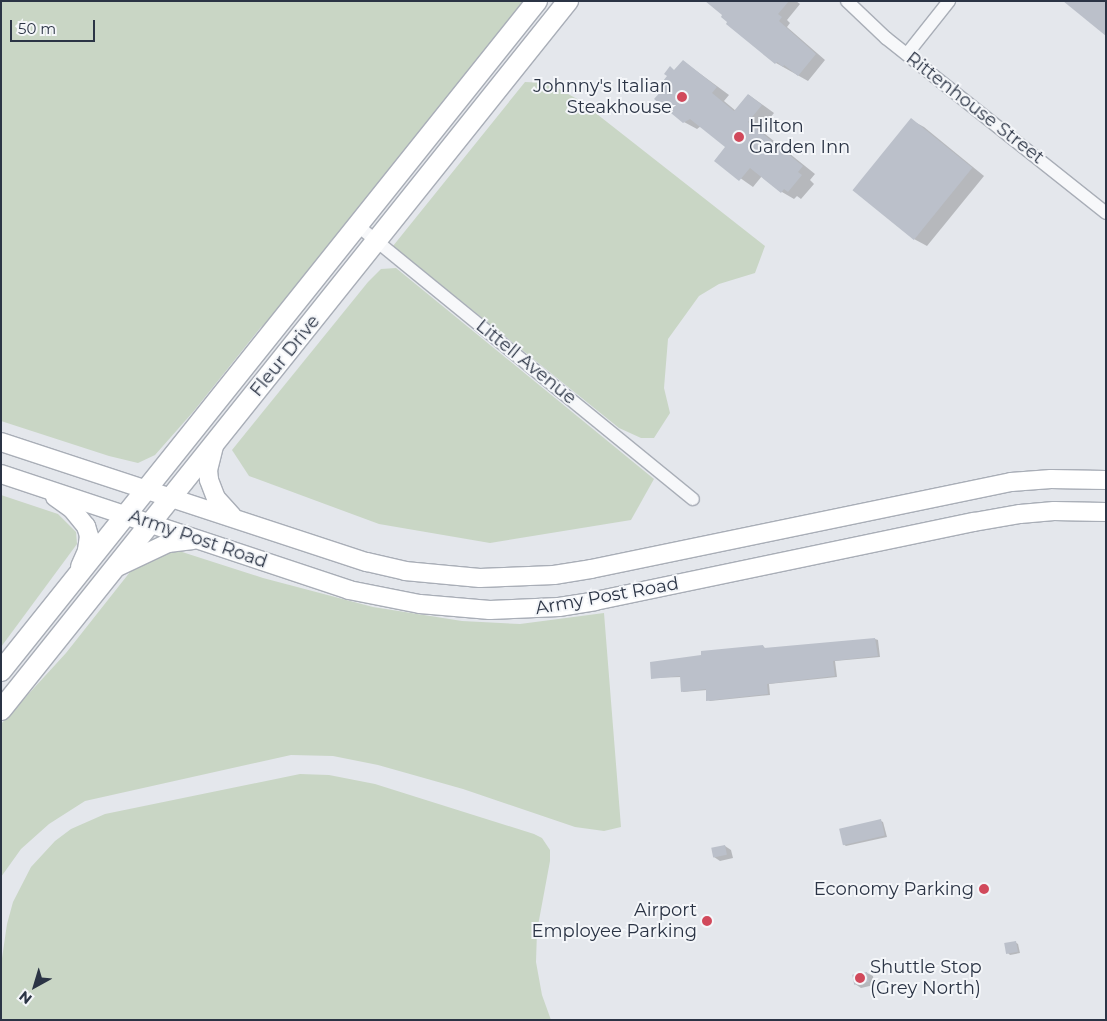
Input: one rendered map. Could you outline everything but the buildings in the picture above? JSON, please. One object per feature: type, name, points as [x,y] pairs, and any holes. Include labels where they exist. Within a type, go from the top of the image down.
[{"type":"main road","name":"Fleur Drive","points":[[1,671],[537,1]]},
{"type":"main road","name":"Fleur Drive","points":[[1,710],[568,1]]},
{"type":"main road","points":[[217,440],[210,459],[209,480],[216,498],[234,518]]},
{"type":"main road","name":"Army Post Road","points":[[1,442],[172,496],[367,562],[452,577],[516,578],[591,569],[1011,482],[1051,479],[1106,480]]},
{"type":"main road","name":"Army Post Road","points":[[1,474],[127,514],[349,590],[454,608],[525,610],[595,601],[974,522],[1054,511],[1106,512]]},
{"type":"main road","points":[[42,488],[72,509],[86,526],[89,536],[87,551],[69,586]]},
{"type":"main road","points":[[114,568],[168,543],[198,539]]},
{"type":"street","name":"Rittenhouse Street","points":[[847,1],[907,54],[1106,213]]},
{"type":"street","points":[[907,54],[949,1]]},
{"type":"street","name":"Littell Avenue","points":[[358,226],[693,499]]},
{"type":"green space","points":[[1,1],[524,1],[275,319],[261,327],[193,412],[155,455],[138,463],[109,456],[1,421]]},
{"type":"green space","points":[[525,82],[548,83],[579,100],[765,246],[755,273],[719,284],[699,296],[668,339],[664,388],[670,413],[654,438],[641,438],[619,428],[393,246]]},
{"type":"green space","points":[[396,268],[654,479],[631,520],[490,543],[379,524],[249,476],[232,450],[368,282],[381,269]]},
{"type":"green space","points":[[1,495],[58,514],[76,532],[77,544],[1,647]]},
{"type":"green space","points":[[179,551],[263,578],[373,607],[462,621],[520,624],[604,613],[621,827],[604,831],[575,827],[463,789],[378,765],[333,756],[291,755],[85,801],[49,824],[21,849],[1,877],[1,724],[66,653],[130,572],[146,559],[162,552]]},
{"type":"green space","points":[[300,774],[329,775],[375,784],[542,838],[550,850],[550,861],[537,931],[536,962],[542,995],[551,1020],[1,1020],[1,965],[7,924],[13,902],[31,867],[55,841],[71,829],[105,814]]},
{"type":"place","name":"Johnny's Italian Steakhouse","points":[[682,97]]},
{"type":"place","name":"Hilton Garden Inn","points":[[739,137]]},
{"type":"place","name":"Economy Parking","points":[[984,889]]},
{"type":"place","name":"Airport Employee Parking","points":[[707,921]]},
{"type":"place","name":"Shuttle Stop (Grey North)","points":[[860,978]]}]
